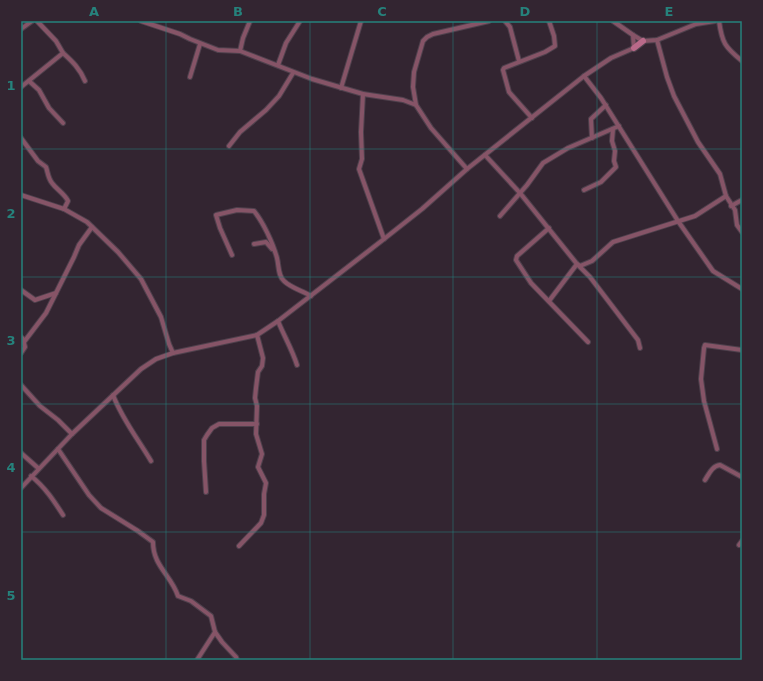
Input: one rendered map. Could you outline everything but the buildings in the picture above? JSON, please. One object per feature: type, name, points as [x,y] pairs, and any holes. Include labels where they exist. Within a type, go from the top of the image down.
[{"type":"street","points":[[21,29],[32,21]]},
{"type":"street","points":[[37,21],[56,41],[63,53],[81,70],[85,81]]},
{"type":"street","points":[[141,21],[180,34],[200,44],[218,50],[240,51],[278,65],[293,73],[342,88],[363,94],[403,100],[416,105]]},
{"type":"street","points":[[240,51],[243,38],[250,21]]},
{"type":"street","points":[[278,65],[286,43],[300,21]]},
{"type":"street","points":[[342,88],[361,21]]},
{"type":"street","points":[[467,169],[431,128],[416,105],[413,87],[414,72],[423,41],[427,37],[433,34],[489,21]]},
{"type":"street","points":[[505,21],[510,27],[519,61]]},
{"type":"street","points":[[532,118],[509,92],[503,70],[504,68],[519,61],[527,60],[555,46],[550,21]]},
{"type":"street","points":[[613,21],[633,36],[643,41],[657,40],[696,23],[715,21]]},
{"type":"street","points":[[719,21],[722,40],[730,52],[742,61]]},
{"type":"street","points":[[633,36],[634,48]]},
{"type":"street","points":[[657,40],[674,96],[698,142],[720,174],[726,196],[734,210],[737,226],[742,232]]},
{"type":"street","points":[[21,488],[38,468],[72,434],[142,369],[156,360],[173,353],[257,335],[312,296],[422,209],[467,169],[584,76],[611,58],[634,48],[643,41]]},
{"type":"street","points":[[190,77],[200,44]]},
{"type":"street","points":[[21,87],[63,53]]},
{"type":"street","points":[[229,146],[240,132],[266,110],[279,96],[293,73]]},
{"type":"street","points":[[584,76],[606,105],[678,221],[713,271],[742,289]]},
{"type":"street","points":[[29,81],[39,90],[49,108],[63,122]]},
{"type":"street","points":[[363,94],[361,132],[362,159],[359,169],[384,239]]},
{"type":"street","points":[[592,138],[592,119],[606,105]]},
{"type":"street","points":[[500,216],[543,163],[568,148],[619,126]]},
{"type":"street","points":[[584,190],[601,182],[616,167],[614,161],[615,151],[612,141],[613,129]]},
{"type":"street","points":[[585,141],[591,131]]},
{"type":"street","points":[[21,138],[38,160],[46,167],[48,177],[52,184],[66,196],[68,201],[64,209]]},
{"type":"street","points":[[485,156],[520,193],[577,264],[607,298],[638,340],[640,348]]},
{"type":"street","points":[[21,195],[64,209],[87,222],[118,252],[142,279],[161,317],[173,353]]},
{"type":"street","points":[[577,264],[580,266],[592,261],[613,242],[695,216],[726,196]]},
{"type":"street","points":[[731,206],[742,200]]},
{"type":"street","points":[[232,255],[216,215],[237,210],[254,211],[261,219],[274,250],[281,277],[284,281],[312,296]]},
{"type":"street","points":[[24,342],[46,313],[79,245],[92,226]]},
{"type":"street","points":[[549,228],[516,258],[516,260],[531,283],[588,342]]},
{"type":"street","points":[[254,244],[266,242],[274,250]]},
{"type":"street","points":[[549,301],[577,264]]},
{"type":"street","points":[[21,290],[36,300],[56,293]]},
{"type":"street","points":[[278,321],[294,353],[297,365]]},
{"type":"street","points":[[239,546],[261,523],[264,515],[264,494],[266,482],[258,467],[262,454],[256,434],[256,388],[258,372],[262,366],[263,358],[257,335]]},
{"type":"street","points":[[21,337],[25,347],[21,353]]},
{"type":"street","points":[[717,449],[704,401],[700,379],[704,348],[705,345],[742,350]]},
{"type":"street","points":[[21,385],[40,406],[58,420],[72,434]]},
{"type":"street","points":[[113,395],[117,406],[130,429],[142,445],[151,461]]},
{"type":"street","points":[[206,492],[204,440],[212,428],[219,424],[257,424]]},
{"type":"street","points":[[58,449],[89,495],[101,508],[138,530],[153,542],[153,549],[157,562],[175,588],[178,596],[191,602],[211,616],[215,632],[237,660]]},
{"type":"street","points":[[21,454],[38,468]]},
{"type":"street","points":[[705,480],[714,467],[717,466],[720,466],[742,477]]},
{"type":"street","points":[[31,476],[53,500],[64,516]]},
{"type":"street","points":[[197,660],[215,632]]}]
